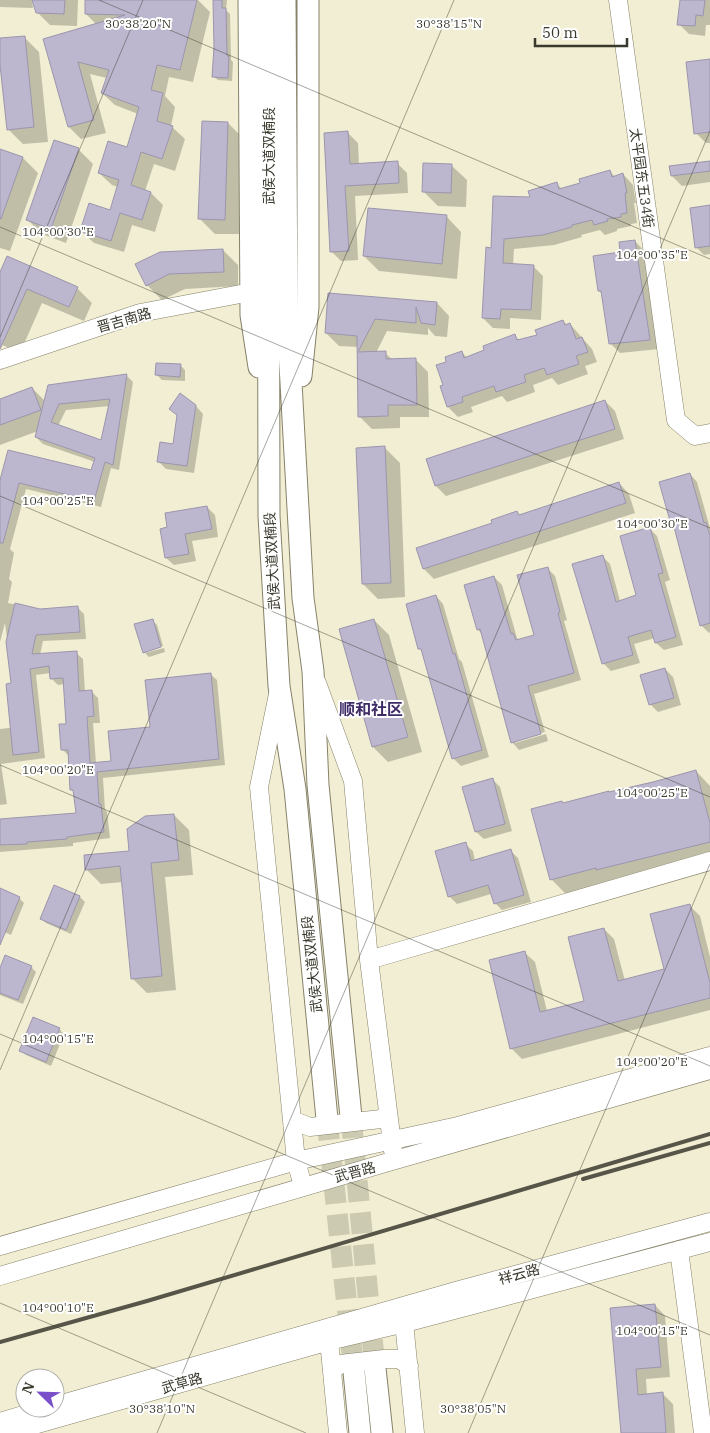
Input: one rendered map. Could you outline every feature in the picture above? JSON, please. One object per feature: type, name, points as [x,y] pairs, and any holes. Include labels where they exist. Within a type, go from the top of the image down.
[{"type":"main road","points":[[249,0],[251,315],[269,432]]},
{"type":"main road","name":"武侯大道双楠段","points":[[268,0],[278,310],[295,446],[303,598],[313,671],[318,785],[351,1117]]},
{"type":"main road","name":"武侯大道双楠段","points":[[285,0],[278,310],[269,432],[269,516],[280,686],[295,790],[327,1119]]},
{"type":"main road","points":[[295,446],[308,307],[308,0]]},
{"type":"main road","points":[[375,1368],[382,1433]]},
{"type":"main road","points":[[354,1372],[360,1433]]},
{"type":"street","name":"太平园东五34街","points":[[618,0],[676,420],[703,435]]},
{"type":"street","name":"晋吉南路","points":[[0,360],[140,313],[251,292]]},
{"type":"street","points":[[313,671],[353,781],[369,960],[394,1161]]},
{"type":"street","points":[[280,686],[259,787],[296,1161],[303,1186]]},
{"type":"street","points":[[369,960],[710,861]]},
{"type":"street","name":"武晋路","points":[[0,1246],[296,1161],[458,1126],[710,1056]]},
{"type":"street","name":"武晋路","points":[[0,1276],[303,1186],[710,1070]]},
{"type":"street","points":[[292,1120],[310,1127],[381,1119],[388,1113]]},
{"type":"street","name":"祥云路","points":[[404,1315],[710,1222]]},
{"type":"street","name":"祥云路","points":[[328,1334],[710,1242]]},
{"type":"street","points":[[680,1250],[703,1433]]},
{"type":"street","points":[[404,1315],[415,1433]]},
{"type":"street","points":[[328,1334],[338,1433]]},
{"type":"street","name":"武草路","points":[[65,1403],[328,1334]]},
{"type":"street","name":"武草路","points":[[6,1433],[328,1334]]},
{"type":"street","points":[[332,1370],[340,1364],[384,1359],[399,1359],[409,1366]]},
{"type":"street","points":[[0,1422],[15,1418]]},
{"type":"building","points":[[32,0],[65,0],[64,14],[36,13]]},
{"type":"building","points":[[85,0],[197,0],[180,70],[157,65],[151,90],[163,93],[157,121],[173,126],[162,159],[141,152],[131,185],[151,192],[142,220],[120,213],[111,241],[80,231],[89,203],[110,210],[119,180],[98,173],[108,141],[127,147],[139,107],[101,93],[109,70],[78,62],[94,120],[68,127],[43,39],[125,15],[85,14]]},
{"type":"building","points":[[213,0],[222,0],[222,8],[226,8],[227,56],[229,56],[228,78],[212,77],[214,47]]},
{"type":"building","points":[[680,0],[705,0],[703,16],[696,15],[695,26],[677,25]]},
{"type":"building","points":[[25,36],[34,127],[7,130],[0,65],[0,38]]},
{"type":"building","points":[[710,59],[710,132],[694,134],[686,62]]},
{"type":"building","points":[[202,121],[228,122],[225,220],[198,219]]},
{"type":"building","points":[[348,131],[350,164],[398,161],[399,183],[345,186],[349,251],[330,252],[324,133]]},
{"type":"building","points":[[54,140],[79,148],[51,229],[26,220]]},
{"type":"building","points":[[0,149],[23,157],[1,219],[0,219]]},
{"type":"building","points":[[710,161],[710,171],[671,176],[669,166]]},
{"type":"building","points":[[423,163],[452,164],[451,193],[422,192]]},
{"type":"building","points":[[610,170],[612,177],[623,173],[627,193],[625,193],[627,213],[621,214],[621,217],[607,219],[608,221],[594,225],[592,220],[543,235],[504,239],[503,263],[534,265],[531,310],[501,309],[500,319],[482,318],[486,247],[491,248],[493,196],[530,197],[528,191],[557,182],[559,189],[580,183],[579,179]]},
{"type":"building","points":[[710,205],[710,246],[695,248],[690,208]]},
{"type":"building","points":[[368,208],[447,215],[442,264],[363,256]]},
{"type":"building","points":[[635,240],[650,340],[609,344],[601,291],[598,291],[593,256],[620,252],[619,242]]},
{"type":"building","points":[[223,249],[224,272],[169,274],[146,286],[135,264],[160,252]]},
{"type":"building","points":[[7,256],[78,287],[69,307],[27,289],[0,349],[0,272]]},
{"type":"building","points":[[328,293],[437,302],[435,325],[421,323],[416,307],[416,323],[375,319],[358,352],[386,351],[386,359],[416,358],[417,405],[388,405],[388,416],[358,417],[357,336],[325,333]]},
{"type":"building","points":[[563,320],[565,325],[570,323],[576,339],[582,337],[588,352],[576,356],[579,364],[547,375],[544,368],[524,375],[526,382],[496,392],[494,386],[462,397],[463,402],[447,407],[440,386],[443,385],[436,365],[446,362],[445,357],[462,351],[464,358],[484,350],[483,346],[515,334],[517,340],[537,335],[535,330]]},
{"type":"building","points":[[156,363],[181,364],[180,377],[155,375]]},
{"type":"building","points":[[127,374],[113,465],[105,462],[94,501],[19,483],[3,543],[0,543],[0,480],[8,450],[91,470],[95,458],[35,437],[48,385]],"holes":[[[110,399],[101,440],[51,422],[59,404]]]},
{"type":"building","points":[[32,387],[41,410],[0,425],[0,399]]},
{"type":"building","points":[[180,393],[196,405],[187,466],[157,462],[160,442],[173,444],[177,415],[169,409]]},
{"type":"building","points":[[605,400],[615,429],[435,486],[426,459]]},
{"type":"building","points":[[385,446],[391,583],[362,584],[356,448]]},
{"type":"building","points":[[690,473],[704,523],[706,522],[710,536],[710,623],[700,626],[674,527],[672,528],[659,482]]},
{"type":"building","points":[[619,482],[626,503],[423,569],[416,548],[492,523],[491,520],[517,511],[519,515]]},
{"type":"building","points":[[207,506],[212,529],[185,534],[189,554],[165,558],[160,529],[167,527],[165,513]]},
{"type":"building","points":[[650,527],[663,573],[658,574],[676,637],[655,643],[651,630],[628,637],[633,655],[602,664],[572,564],[603,555],[616,602],[636,595],[620,536]]},
{"type":"building","points":[[548,567],[574,673],[528,686],[541,734],[511,743],[480,629],[477,630],[464,585],[494,576],[511,634],[513,633],[516,640],[534,635],[517,575]]},
{"type":"building","points":[[436,595],[453,654],[455,653],[482,750],[452,759],[421,649],[418,649],[406,604]]},
{"type":"building","points":[[15,603],[40,609],[78,606],[80,632],[36,635],[32,654],[77,651],[79,691],[92,690],[94,716],[87,717],[90,763],[111,761],[108,731],[150,727],[145,680],[211,673],[219,759],[97,772],[99,804],[101,804],[104,832],[67,837],[67,839],[27,842],[27,844],[0,845],[0,819],[76,813],[73,790],[70,790],[68,750],[61,750],[59,724],[66,724],[63,678],[50,679],[49,666],[30,669],[39,752],[13,755],[6,684],[11,683],[6,642]]},
{"type":"building","points":[[153,619],[161,647],[143,653],[134,624]]},
{"type":"building","points":[[374,619],[408,737],[372,747],[339,629]]},
{"type":"building","points":[[665,668],[674,698],[649,705],[640,675]]},
{"type":"building","points":[[696,770],[710,823],[710,842],[550,880],[531,809],[653,782]]},
{"type":"building","points":[[493,778],[505,824],[475,832],[462,787]]},
{"type":"building","points":[[174,814],[179,860],[151,863],[162,976],[131,979],[120,866],[85,870],[84,855],[129,851],[127,829],[145,816]]},
{"type":"building","points":[[466,842],[471,861],[511,849],[524,895],[494,904],[488,885],[448,897],[435,851]]},
{"type":"building","points":[[54,885],[80,896],[66,930],[40,919]]},
{"type":"building","points":[[0,888],[20,897],[0,945]]},
{"type":"building","points":[[690,904],[710,983],[710,998],[510,1049],[489,960],[525,951],[540,1012],[584,1001],[568,937],[604,928],[618,981],[664,969],[650,914]]},
{"type":"building","points":[[5,955],[32,966],[18,1000],[0,993],[0,968]]},
{"type":"building","points":[[33,1017],[60,1028],[46,1062],[19,1051]]},
{"type":"building","points":[[655,1304],[661,1367],[636,1369],[638,1395],[663,1392],[666,1433],[621,1433],[610,1308]]},
{"type":"tunnel","points":[[351,1117],[375,1368]]},
{"type":"tunnel","points":[[327,1119],[354,1372]]},
{"type":"railway","points":[[0,1342],[147,1301],[710,1134]]},
{"type":"railway","points":[[583,1179],[710,1143]]},
{"type":"district","name":"顺和社区","points":[[371,709]]}]
